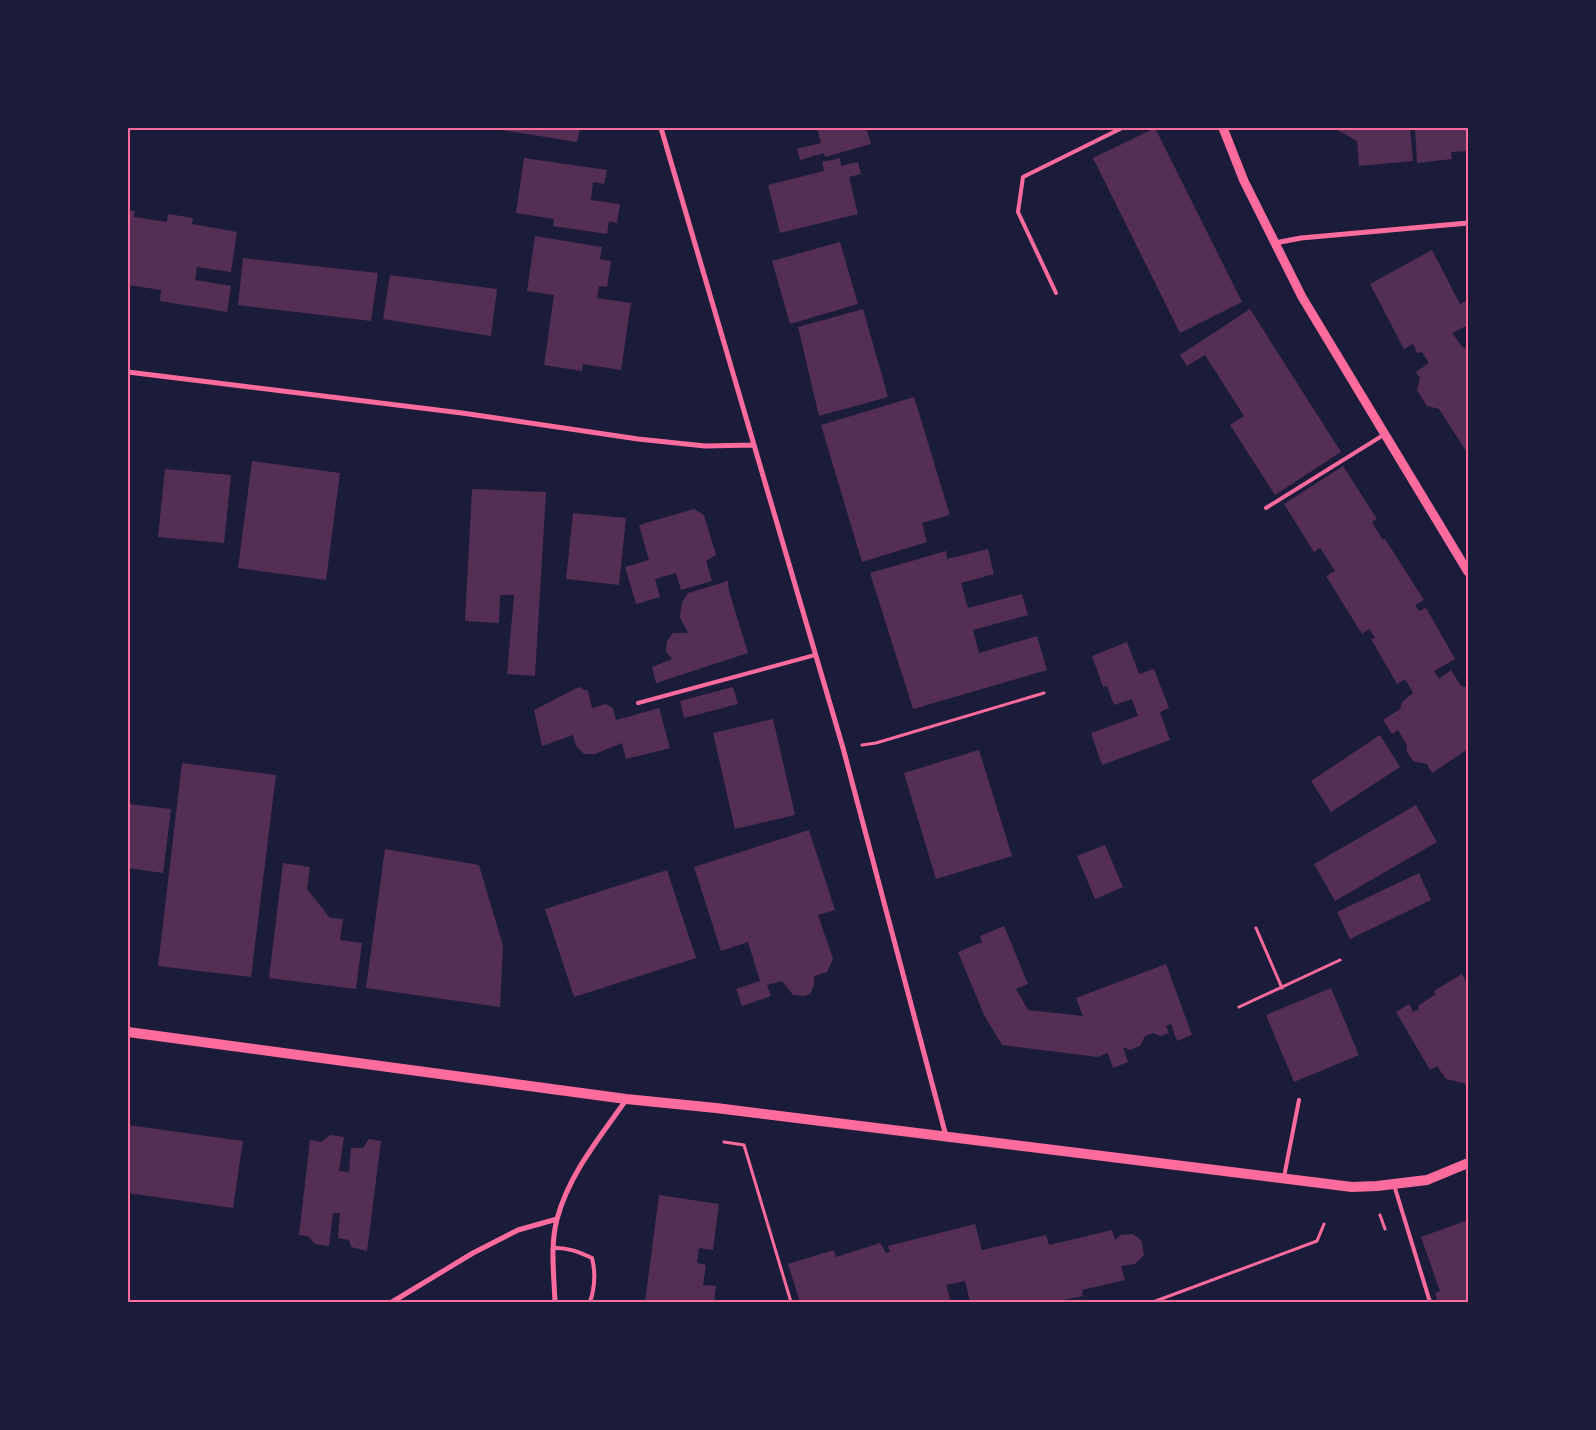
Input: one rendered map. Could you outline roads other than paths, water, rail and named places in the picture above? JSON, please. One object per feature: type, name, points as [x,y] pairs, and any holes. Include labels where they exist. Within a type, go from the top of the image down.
[{"type":"main road","points":[[128,1032],[626,1099],[716,1108],[1352,1186],[1394,1185],[1427,1180],[1468,1162]]},
{"type":"street","points":[[661,128],[843,748],[946,1136]]},
{"type":"street","points":[[1223,128],[1244,181],[1302,297],[1468,572]]},
{"type":"street","points":[[1275,244],[1301,238],[1468,223]]},
{"type":"street","points":[[128,372],[462,413],[638,439],[705,446],[753,445]]},
{"type":"street","points":[[555,1302],[553,1248],[557,1219],[570,1183],[626,1099]]},
{"type":"street","points":[[392,1302],[480,1249],[518,1230],[557,1219]]},
{"type":"lane","points":[[1056,292],[1018,212],[1023,177],[1122,128]]},
{"type":"lane","points":[[1266,508],[1385,434]]},
{"type":"lane","points":[[638,703],[815,655]]},
{"type":"lane","points":[[1284,1178],[1298,1100]]},
{"type":"lane","points":[[1394,1185],[1430,1302]]},
{"type":"lane","points":[[553,1248],[578,1251],[592,1258],[595,1270],[595,1286],[590,1302]]}]
